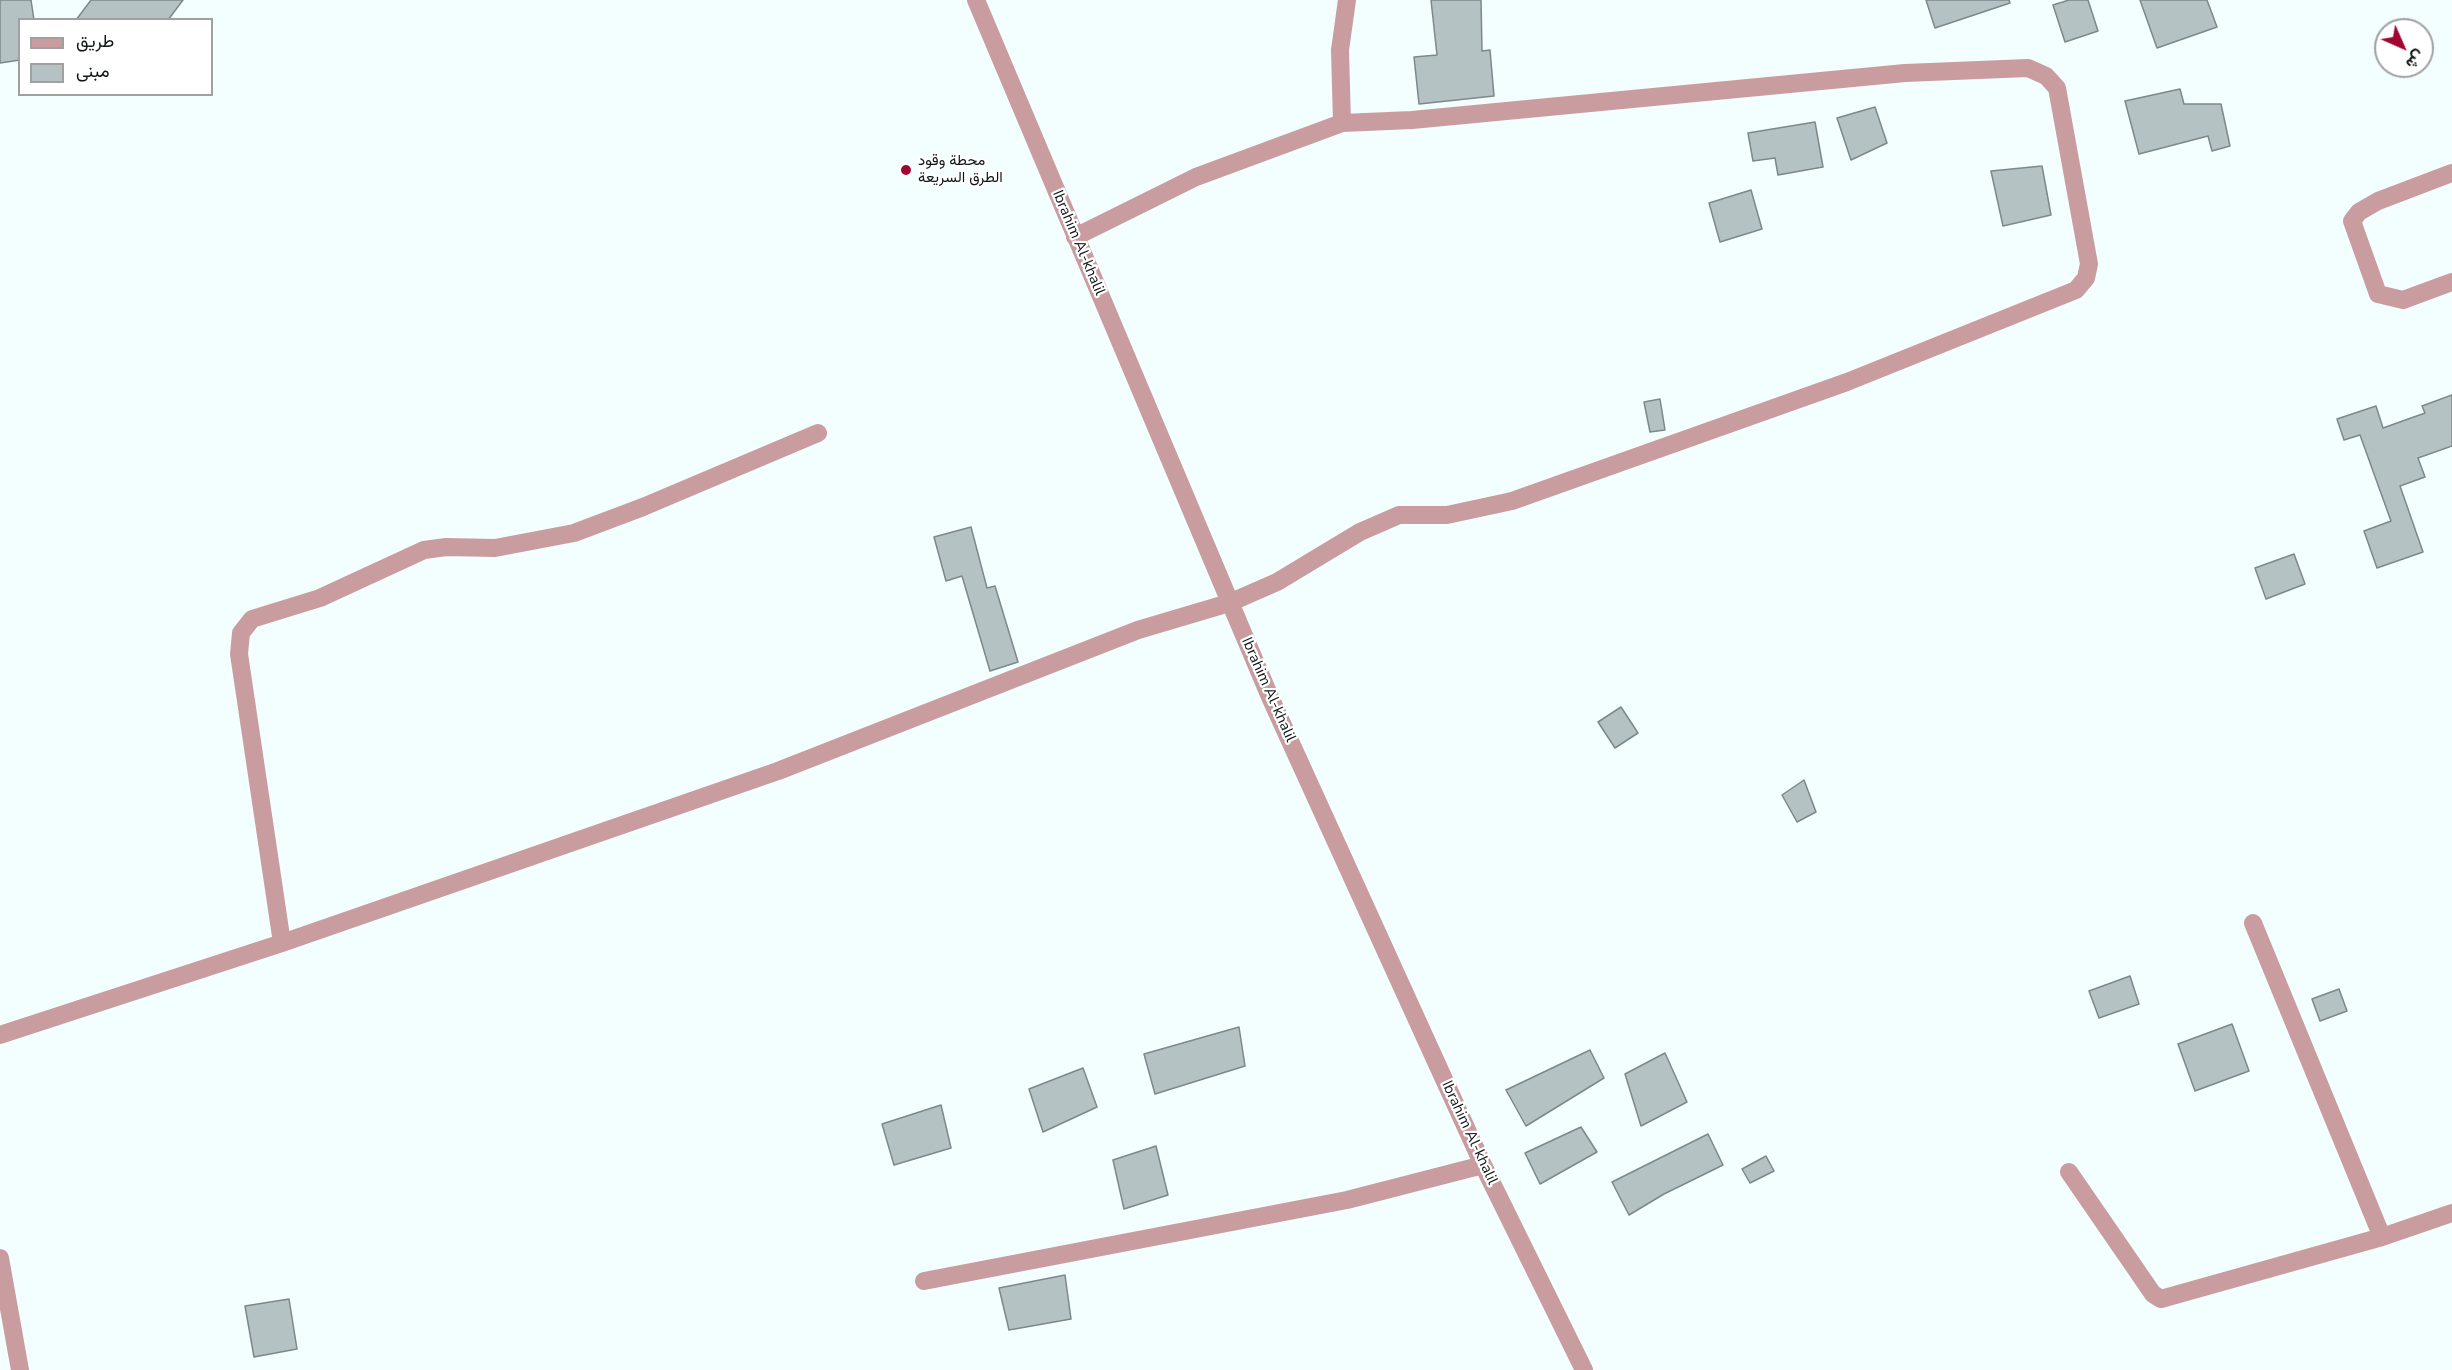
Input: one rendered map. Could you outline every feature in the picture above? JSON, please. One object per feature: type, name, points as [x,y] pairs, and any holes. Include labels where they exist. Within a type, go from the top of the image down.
[{"type":"street","name":"Ibrahim Al-khalil","points":[[976,0],[1229,603],[1483,1165],[1584,1370]]},
{"type":"street","points":[[1342,123],[1340,50],[1347,0]]},
{"type":"street","points":[[0,1035],[282,944],[778,771],[1138,630],[1229,603],[1277,582],[1360,532],[1399,515],[1447,515],[1512,501],[1847,382],[2076,290],[2086,278],[2089,264],[2057,88],[2046,76],[2028,68],[1905,73],[1412,120],[1342,123],[1196,177],[1075,237]]},
{"type":"street","points":[[2452,173],[2378,201],[2359,212],[2352,221],[2378,294],[2403,300],[2452,282]]},
{"type":"street","points":[[282,944],[239,654],[241,633],[252,619],[320,598],[424,550],[446,547],[495,549],[574,533],[643,507],[818,433]]},
{"type":"street","points":[[2253,923],[2382,1237]]},
{"type":"street","points":[[924,1281],[1347,1200],[1483,1165]]},
{"type":"street","points":[[2069,1172],[2153,1294],[2161,1299],[2382,1237],[2452,1213]]},
{"type":"street","points":[[0,1258],[20,1370]]},
{"type":"building","points":[[0,0],[31,0],[34,18],[18,18],[18,60],[0,63]]},
{"type":"building","points":[[91,0],[183,0],[170,18],[78,18]]},
{"type":"building","points":[[1431,0],[1481,0],[1482,51],[1490,50],[1494,96],[1419,104],[1414,57],[1437,55]]},
{"type":"building","points":[[1926,0],[2009,0],[2010,3],[1935,28]]},
{"type":"building","points":[[2069,0],[2088,0],[2098,31],[2065,42],[2053,5]]},
{"type":"building","points":[[2140,0],[2207,0],[2217,27],[2157,48]]},
{"type":"building","points":[[2180,89],[2184,104],[2221,104],[2230,146],[2212,151],[2208,136],[2139,154],[2125,101]]},
{"type":"building","points":[[1875,107],[1887,143],[1851,160],[1837,118]]},
{"type":"building","points":[[1815,122],[1823,167],[1778,175],[1775,158],[1753,161],[1748,133]]},
{"type":"building","points":[[2042,166],[2051,215],[2003,226],[1991,171]]},
{"type":"building","points":[[1751,190],[1762,229],[1720,242],[1709,203]]},
{"type":"building","points":[[2452,395],[2452,446],[2418,458],[2425,477],[2400,486],[2423,552],[2377,568],[2364,531],[2391,521],[2360,435],[2344,440],[2337,419],[2376,406],[2383,428],[2425,413],[2422,406]]},
{"type":"building","points":[[1660,399],[1665,430],[1650,432],[1644,402]]},
{"type":"building","points":[[971,527],[987,588],[995,586],[1018,662],[990,671],[962,576],[946,581],[934,537]]},
{"type":"building","points":[[2294,554],[2305,584],[2266,599],[2255,568]]},
{"type":"building","points":[[1621,707],[1638,733],[1615,748],[1598,722]]},
{"type":"building","points":[[1804,780],[1816,812],[1797,822],[1782,795]]},
{"type":"building","points":[[2130,976],[2139,1004],[2099,1018],[2089,991]]},
{"type":"building","points":[[2339,989],[2347,1011],[2320,1021],[2312,999]]},
{"type":"building","points":[[2232,1024],[2249,1071],[2195,1091],[2178,1044]]},
{"type":"building","points":[[1239,1027],[1245,1066],[1155,1094],[1144,1054]]},
{"type":"building","points":[[1590,1050],[1604,1078],[1526,1126],[1506,1090]]},
{"type":"building","points":[[1665,1053],[1687,1102],[1641,1126],[1625,1074]]},
{"type":"building","points":[[1083,1068],[1097,1107],[1043,1132],[1029,1089]]},
{"type":"building","points":[[941,1105],[951,1148],[894,1165],[882,1124]]},
{"type":"building","points":[[1581,1127],[1597,1152],[1540,1184],[1525,1153]]},
{"type":"building","points":[[1708,1134],[1723,1165],[1664,1194],[1629,1215],[1612,1182]]},
{"type":"building","points":[[1156,1146],[1168,1195],[1124,1209],[1113,1160]]},
{"type":"building","points":[[1766,1156],[1774,1171],[1750,1183],[1742,1169]]},
{"type":"building","points":[[1065,1275],[1071,1319],[1009,1330],[999,1288]]},
{"type":"building","points":[[289,1299],[297,1349],[254,1357],[245,1306]]},
{"type":"place","name":"محطة وقود الطرق السريعة","points":[[906,170]]}]
